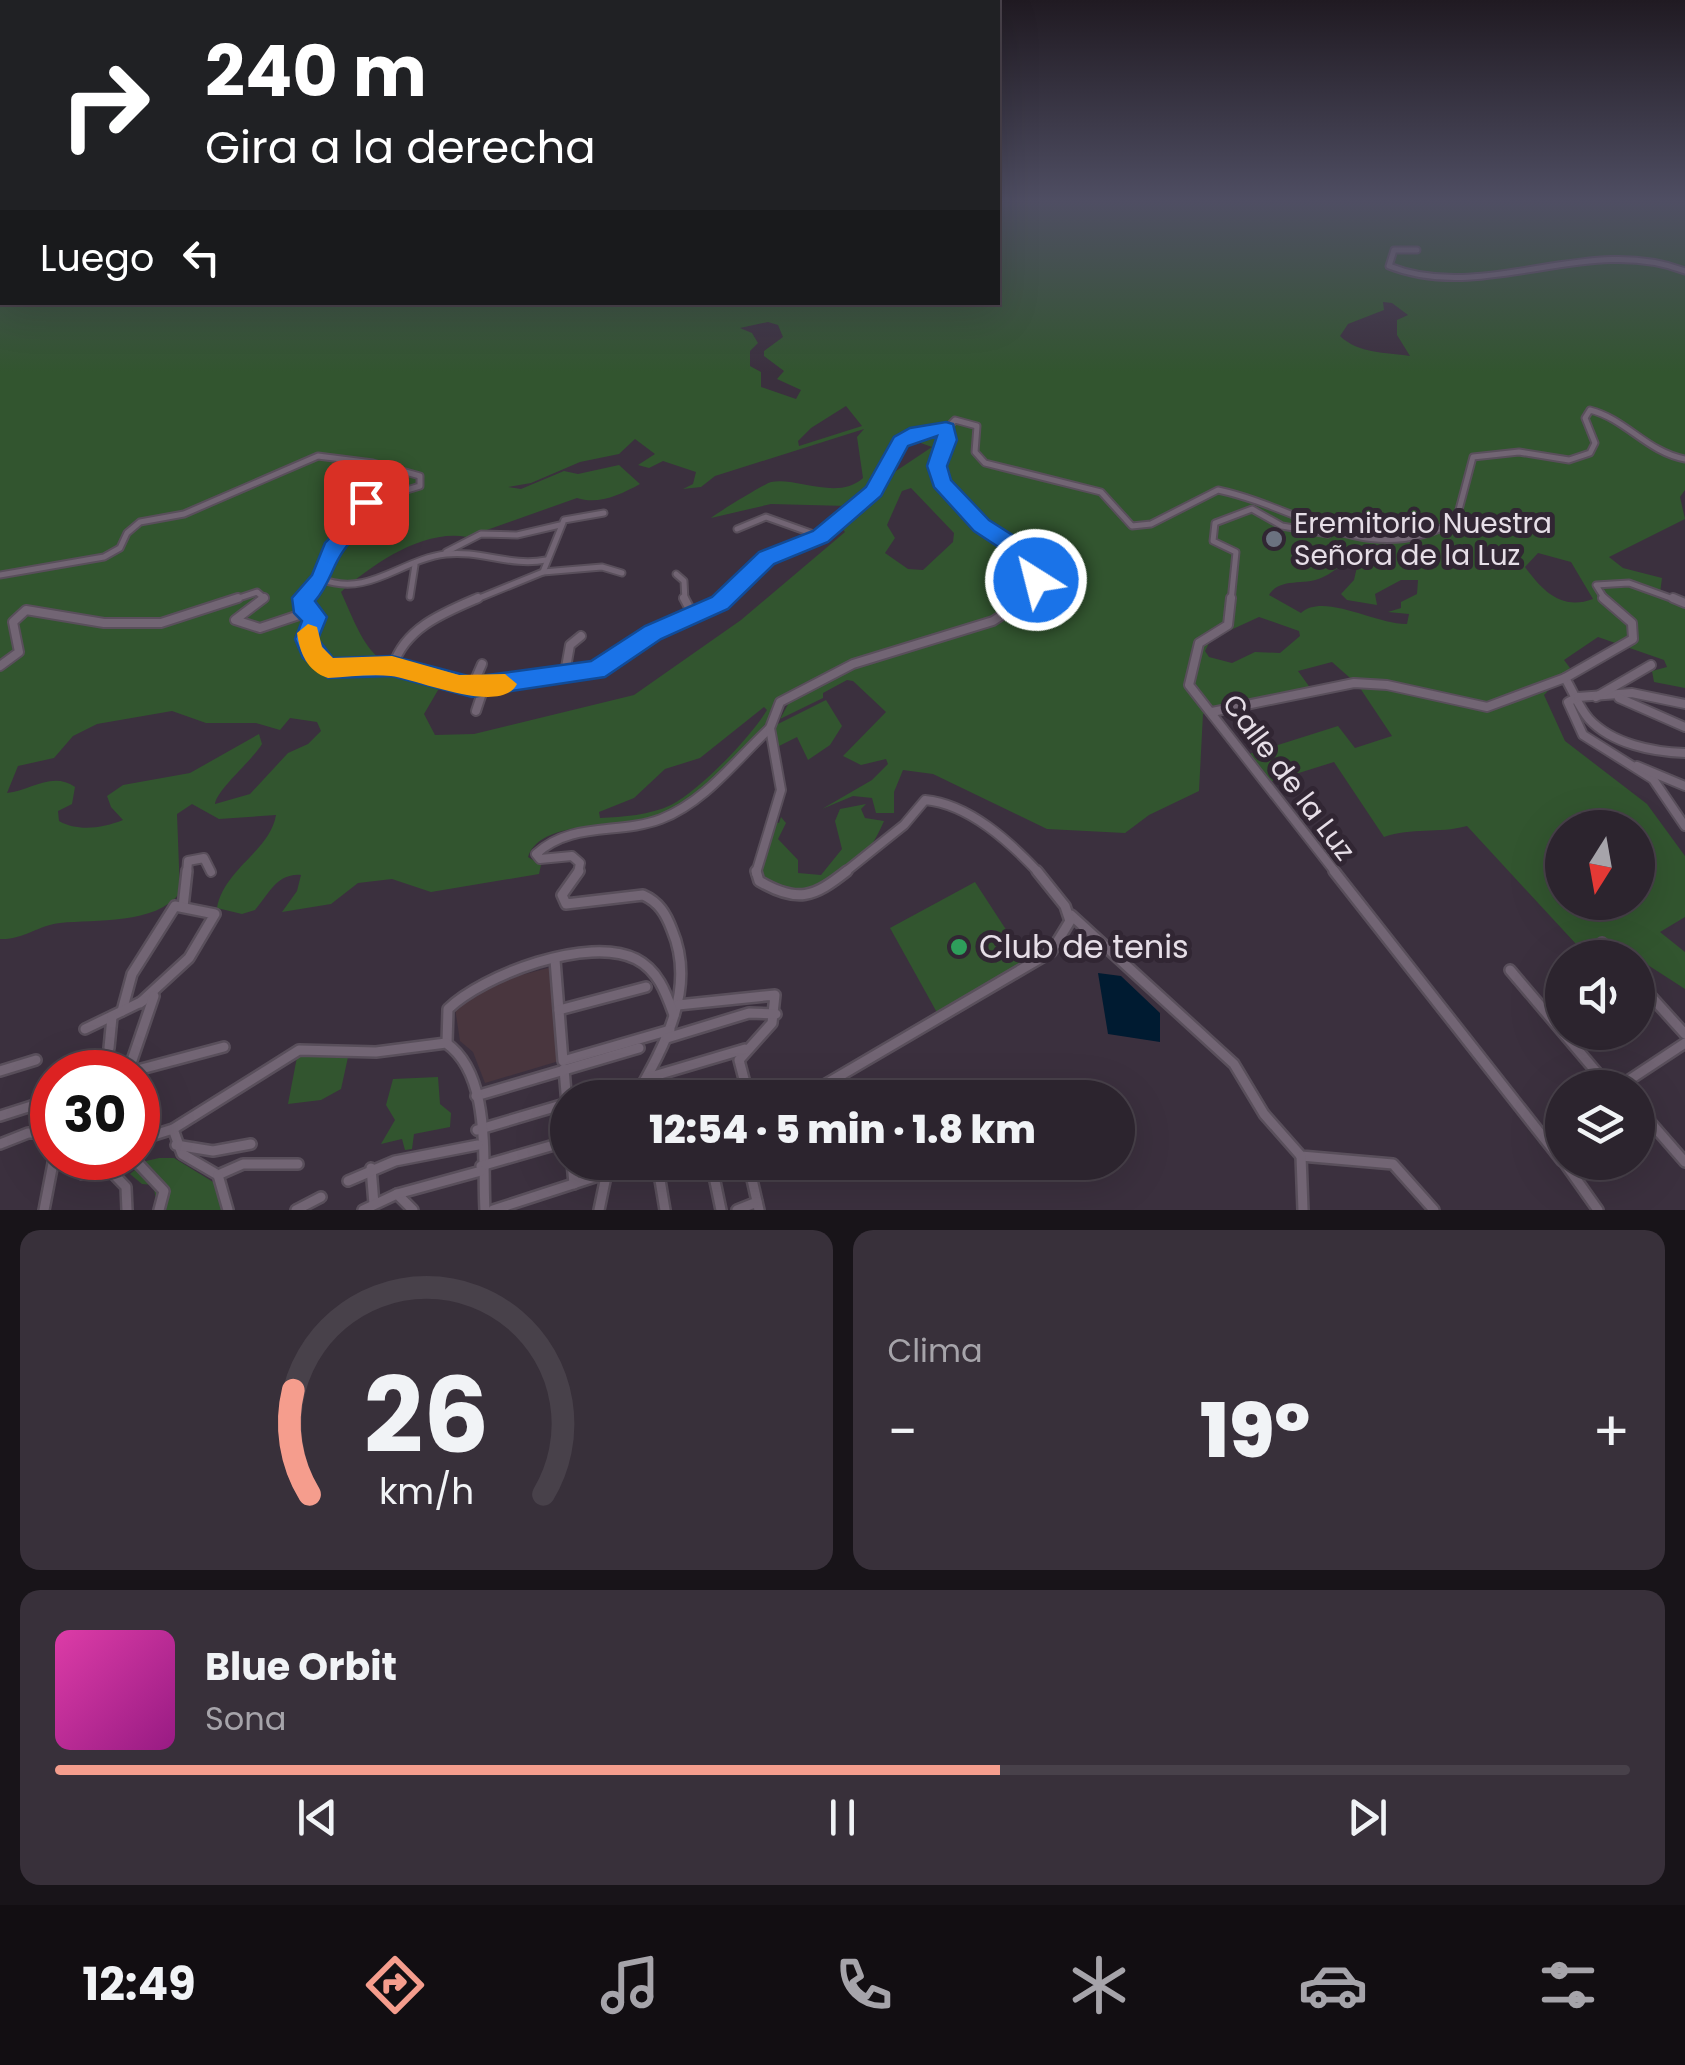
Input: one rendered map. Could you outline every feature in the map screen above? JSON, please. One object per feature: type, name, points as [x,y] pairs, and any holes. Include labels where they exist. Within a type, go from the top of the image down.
[{"type":"street","points":[[1391,259],[1389,266],[1404,274],[1464,273],[1602,259]]},
{"type":"street","points":[[1648,259],[1685,271]]},
{"type":"street","points":[[0,666],[19,652],[13,622],[26,610],[104,622],[161,623],[256,592],[264,598],[238,614],[237,624],[267,628],[305,613],[316,617],[306,639],[322,666],[392,666],[472,687],[596,670],[653,632],[734,593],[767,558],[820,536],[874,491],[900,442],[917,432],[946,429],[956,420],[973,422],[978,428],[975,452],[982,461],[1102,492],[1132,526],[1151,524],[1218,490],[1344,535],[1398,541],[1445,530],[1461,515],[1469,460],[1519,452],[1563,460],[1584,457],[1595,442],[1584,418],[1590,410],[1613,416],[1649,448],[1685,459]]},
{"type":"street","points":[[646,1078],[678,1005],[684,966],[680,945],[655,901],[630,894],[566,904],[562,896],[580,872],[578,860],[567,856],[540,859],[536,854],[550,842],[577,831],[639,825],[678,811],[770,728],[780,702],[806,686],[898,647],[955,634],[1014,611],[1031,596],[1036,580],[1028,556],[982,526],[941,482],[937,466],[948,440],[946,429]]},
{"type":"street","points":[[0,575],[104,558],[120,548],[127,533],[140,522],[184,514],[318,456],[372,463],[420,476],[420,486],[364,503],[360,520],[330,553],[322,579],[304,598],[305,613]]},
{"type":"street","name":"Calle de la Luz","points":[[1344,535],[1282,526],[1252,508],[1234,512],[1212,527],[1215,544],[1232,547],[1236,552],[1226,629],[1199,643],[1188,678],[1304,836],[1545,1137]]},
{"type":"street","points":[[1268,508],[1282,526]]},
{"type":"street","points":[[322,579],[347,586],[414,565],[481,534],[517,535],[560,525],[572,516],[604,512]]},
{"type":"street","points":[[737,529],[766,517],[820,536]]},
{"type":"street","points":[[543,572],[560,525]]},
{"type":"street","points":[[444,552],[511,567],[547,560]]},
{"type":"street","points":[[410,598],[414,565]]},
{"type":"street","points":[[392,666],[394,656],[414,629],[543,572],[602,566],[622,573]]},
{"type":"street","points":[[676,574],[684,581],[682,595],[693,615]]},
{"type":"street","points":[[1212,712],[1354,683],[1387,685],[1487,707],[1565,678],[1633,639],[1632,623],[1597,593],[1596,585],[1624,582],[1685,603]]},
{"type":"street","points":[[564,673],[570,644],[581,636]]},
{"type":"street","points":[[472,687],[482,664]]},
{"type":"street","points":[[1595,697],[1651,665]]},
{"type":"street","points":[[1565,678],[1588,719],[1656,752],[1685,753]]},
{"type":"street","points":[[476,711],[484,687]]},
{"type":"street","points":[[1618,698],[1632,693],[1685,704]]},
{"type":"street","points":[[1685,729],[1666,716],[1618,698],[1578,697],[1568,702],[1583,735],[1653,779],[1685,826]]},
{"type":"street","points":[[770,728],[781,784],[754,866],[759,881],[776,891],[804,896],[825,890],[904,825],[922,803],[937,798],[992,832],[1054,886],[1069,913],[1234,1064],[1264,1114],[1301,1156],[1303,1210]]},
{"type":"street","points":[[1626,763],[1685,786]]},
{"type":"street","points":[[183,907],[188,861],[204,858],[211,872]]},
{"type":"street","points":[[109,1048],[132,974],[175,906],[215,914],[188,958],[140,1002]]},
{"type":"street","points":[[833,1080],[1052,952],[1066,932],[1069,913]]},
{"type":"street","points":[[484,1210],[476,1096],[468,1060],[448,1043],[446,1013],[464,995],[491,978],[600,950],[631,955],[662,982],[674,1017]]},
{"type":"street","points":[[555,960],[563,1060],[748,1013],[776,1014]]},
{"type":"street","points":[[1510,970],[1601,1070]]},
{"type":"street","points":[[559,1010],[646,987]]},
{"type":"street","points":[[678,1005],[776,995],[776,1014],[766,1033],[739,1060],[745,1080]]},
{"type":"street","points":[[85,1029],[154,996],[136,1050]]},
{"type":"street","points":[[1655,1001],[1685,1034]]},
{"type":"street","points":[[160,1132],[299,1050],[316,1046],[371,1052],[448,1043]]},
{"type":"street","points":[[1643,1070],[1685,1043]]},
{"type":"street","points":[[160,1064],[224,1048]]},
{"type":"street","points":[[476,1096],[639,1048]]},
{"type":"street","points":[[646,1078],[746,1049]]},
{"type":"street","points":[[0,1072],[30,1062]]},
{"type":"street","points":[[564,1069],[565,1080]]},
{"type":"street","points":[[0,1116],[30,1106]]},
{"type":"street","points":[[478,1130],[550,1108]]},
{"type":"street","points":[[173,1128],[182,1154],[218,1175],[228,1210]]},
{"type":"street","points":[[1655,1128],[1685,1162]]},
{"type":"street","points":[[0,1144],[30,1133]]},
{"type":"street","points":[[176,1145],[213,1151],[251,1144]]},
{"type":"street","points":[[348,1182],[371,1168],[416,1154],[478,1145]]},
{"type":"street","points":[[363,1210],[396,1194],[550,1147]]},
{"type":"street","points":[[1301,1156],[1393,1164],[1434,1210]]},
{"type":"street","points":[[218,1175],[242,1164],[298,1164]]},
{"type":"street","points":[[371,1168],[374,1204]]},
{"type":"street","points":[[44,1210],[50,1180]]},
{"type":"street","points":[[120,1180],[126,1187],[127,1210]]},
{"type":"street","points":[[154,1180],[164,1191],[159,1210]]},
{"type":"street","points":[[574,1180],[574,1184]]},
{"type":"street","points":[[493,1210],[587,1180]]},
{"type":"street","points":[[600,1210],[605,1180]]},
{"type":"street","points":[[661,1180],[665,1210]]},
{"type":"street","points":[[715,1180],[722,1210]]},
{"type":"street","points":[[737,1210],[758,1206],[752,1180]]},
{"type":"street","name":"Calle de la Luz","points":[[1576,1180],[1598,1210]]},
{"type":"street","points":[[396,1194],[413,1210]]},
{"type":"street","points":[[296,1210],[321,1198]]},
{"type":"shaded area","points":[[552,967],[559,1061],[485,1083],[473,1052],[460,1041],[455,1008],[499,981]]},
{"type":"green space","points":[[1000,259],[1685,259],[1685,490],[1680,497],[1685,519],[1609,557],[1623,568],[1662,578],[1660,593],[1685,606],[1685,688],[1654,682],[1652,671],[1667,667],[1664,660],[1598,637],[1564,660],[1570,668],[1544,695],[1565,741],[1651,810],[1545,810],[1545,910],[1467,826],[1384,837],[1334,762],[1270,782],[1249,754],[1338,726],[1355,748],[1392,736],[1358,685],[1332,662],[1298,671],[1311,689],[1203,714],[1199,791],[1149,815],[1125,833],[1047,829],[933,774],[903,770],[894,792],[894,813],[876,813],[872,798],[853,796],[822,809],[872,780],[888,764],[886,759],[861,765],[843,756],[886,712],[853,681],[847,680],[823,693],[823,698],[780,719],[791,699],[841,675],[837,669],[782,697],[738,757],[677,809],[640,820],[572,829],[537,843],[528,857],[541,865],[539,874],[431,892],[392,879],[358,883],[331,904],[282,912],[297,891],[301,875],[293,875],[274,886],[255,910],[242,914],[217,908],[221,894],[265,839],[276,815],[219,819],[192,804],[177,814],[180,893],[169,903],[141,916],[60,923],[0,939],[0,305],[1000,305]],"holes":[[[1383,302],[1392,303],[1408,315],[1397,320],[1397,335],[1410,356],[1364,349],[1340,336],[1348,324],[1384,310]],[[768,322],[778,325],[783,337],[764,351],[764,356],[784,371],[777,379],[801,390],[796,399],[761,387],[761,372],[750,366],[750,351],[758,343],[752,333],[740,328]],[[846,406],[862,426],[799,446],[798,441],[811,428]],[[864,429],[857,437],[863,478],[853,485],[830,488],[771,482],[711,518],[771,504],[847,506],[863,494],[901,436],[932,447],[887,477],[869,501],[839,524],[845,532],[741,620],[634,695],[474,734],[435,735],[424,714],[441,685],[400,671],[376,655],[359,631],[341,592],[383,560],[416,544],[433,538],[467,537],[577,498],[601,500],[640,484],[619,465],[578,474],[564,471],[521,489],[508,487],[531,483],[580,462],[619,454],[635,439],[655,454],[638,465],[649,468],[663,461],[696,472],[693,484],[683,489],[701,487],[715,476]],[[911,488],[954,533],[953,542],[923,570],[908,569],[885,553],[895,538],[887,525],[902,491]],[[1368,548],[1378,549],[1359,558],[1354,580],[1341,594],[1347,600],[1377,605],[1375,594],[1401,580],[1418,580],[1417,594],[1401,602],[1401,608],[1388,612],[1409,614],[1407,624],[1323,606],[1301,613],[1269,595],[1279,586],[1321,578]],[[1538,553],[1571,562],[1593,599],[1571,602],[1553,596],[1525,567]],[[1259,617],[1299,631],[1300,636],[1280,653],[1255,652],[1232,663],[1209,657],[1205,651],[1211,639]],[[764,707],[767,710],[749,735],[683,798],[654,811],[600,818],[599,812],[634,798],[665,769],[700,758]],[[172,711],[206,723],[256,723],[280,730],[290,718],[317,722],[321,731],[308,744],[288,753],[250,794],[215,804],[262,744],[259,734],[190,773],[123,785],[107,796],[123,820],[107,825],[74,827],[59,821],[58,811],[72,804],[75,787],[66,783],[49,781],[7,793],[18,766],[54,758],[73,736],[97,724]]]},
{"type":"green space","points":[[826,700],[842,726],[830,745],[808,760],[797,737],[773,749],[770,728]]},
{"type":"green space","points":[[866,804],[861,809],[865,818],[884,821],[868,850],[849,869],[792,894],[760,878],[758,857],[773,821],[779,823],[781,817],[786,823],[778,839],[798,860],[798,873],[821,875],[842,849],[835,821],[840,809]]},
{"type":"green space","points":[[1655,815],[1685,856],[1685,917],[1660,932],[1685,952],[1685,989],[1655,970],[1655,940],[1572,940],[1554,920],[1655,920]]},
{"type":"green space","name":"Club de tenis","points":[[975,882],[1029,965],[940,1018],[890,928]]},
{"type":"green space","points":[[313,1052],[348,1057],[341,1089],[321,1100],[288,1104],[297,1057]]},
{"type":"green space","points":[[438,1077],[440,1104],[451,1113],[450,1127],[414,1134],[412,1149],[405,1150],[402,1139],[381,1144],[395,1120],[386,1105],[393,1079]]},
{"type":"green space","points":[[160,1158],[174,1158],[218,1185],[225,1210],[153,1210],[153,1185],[137,1180],[160,1180]]},
{"type":"water","points":[[1098,973],[1121,976],[1160,1013],[1160,1042],[1108,1034]]},
{"type":"slow traffic","points":[[308,633],[308,646],[322,666],[328,668],[392,666],[459,685],[505,684]]},
{"type":"place","name":"Eremitorio Nuestra Señora de la Luz","points":[[1274,539]]},
{"type":"place","name":"Club de tenis","points":[[959,947]]},
{"type":"route","points":[[366,502],[361,508],[362,518],[332,548],[322,579],[302,602],[305,613],[316,617],[306,639],[308,646],[322,666],[328,668],[392,666],[472,687],[596,670],[653,632],[720,603],[767,558],[820,536],[862,502],[874,491],[900,442],[917,432],[946,429],[948,440],[937,466],[941,482],[982,526],[1028,556],[1036,580]]}]
